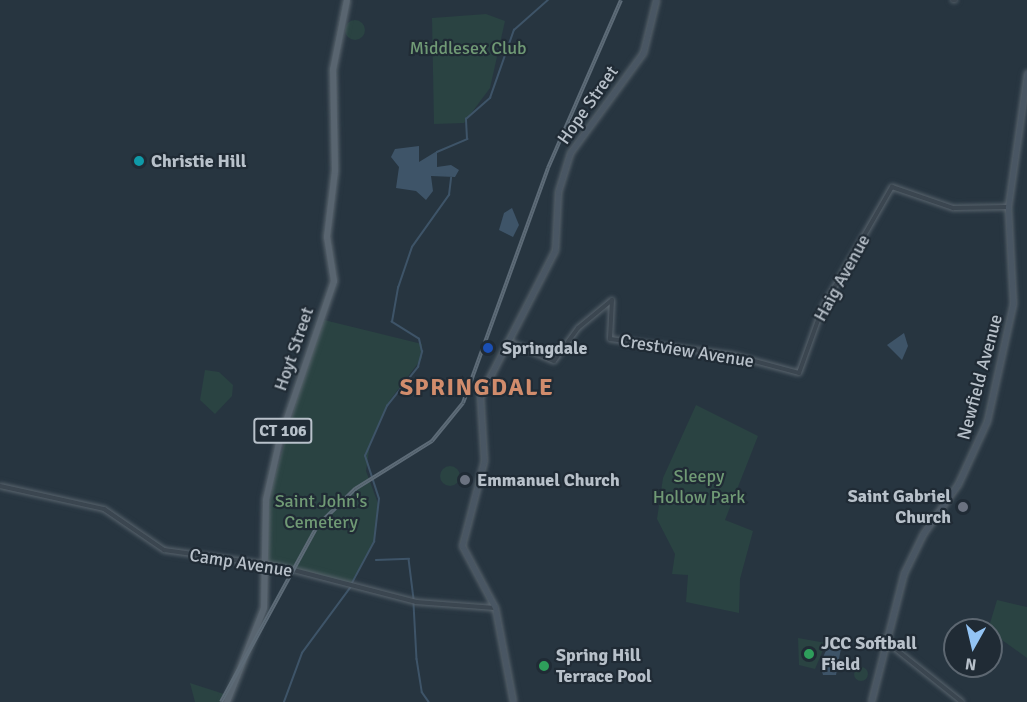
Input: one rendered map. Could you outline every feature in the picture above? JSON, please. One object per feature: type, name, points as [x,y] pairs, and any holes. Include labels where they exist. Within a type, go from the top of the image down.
[{"type":"main road","name":"Hoyt Street","points":[[227,702],[262,616],[266,500],[278,449],[334,280],[327,237],[335,171],[333,70],[347,0]]},
{"type":"main road","name":"Hope Street","points":[[513,702],[495,608],[465,555],[461,537],[484,461],[480,396],[510,342],[555,250],[558,192],[570,153],[645,50],[656,0]]},
{"type":"main road","name":"Newfield Avenue","points":[[871,702],[883,639],[913,553],[958,484],[985,427],[1013,304],[1008,207],[1027,73]]},
{"type":"street","name":"Haig Avenue","points":[[799,373],[822,309],[892,187],[953,207],[1008,207]]},
{"type":"street","name":"Crestview Avenue","points":[[510,342],[554,361],[578,327],[612,300],[610,339],[732,354],[799,373]]},
{"type":"street","name":"Camp Avenue","points":[[0,486],[104,509],[164,550],[265,566],[416,602],[495,608]]},
{"type":"street","points":[[883,639],[962,702]]},
{"type":"green space","name":"Middlesex Club","points":[[486,14],[505,21],[490,88],[464,123],[434,124],[432,18]]},
{"type":"green space","points":[[355,20],[362,23],[365,30],[362,37],[355,40],[348,37],[345,30],[348,23]]},
{"type":"green space","name":"Saint John's Cemetery","points":[[320,319],[422,344],[422,358],[390,400],[370,444],[366,471],[379,506],[374,543],[350,585],[266,564],[268,500]]},
{"type":"green space","points":[[205,370],[219,372],[233,385],[232,396],[215,414],[200,400]]},
{"type":"green space","name":"Sleepy Hollow Park","points":[[696,405],[758,436],[725,520],[753,531],[740,579],[739,613],[686,602],[688,575],[672,574],[675,554],[657,519],[663,478]]},
{"type":"green space","points":[[450,466],[457,469],[460,476],[457,483],[450,486],[443,483],[440,476],[443,469]]},
{"type":"green space","points":[[997,600],[1027,607],[1027,658],[1003,641],[1003,618],[992,618]]},
{"type":"green space","name":"JCC Softball Field","points":[[798,638],[826,643],[815,669],[799,665]]},
{"type":"green space","points":[[861,667],[866,669],[868,674],[866,679],[861,681],[856,679],[854,674],[856,669]]},
{"type":"green space","points":[[190,683],[224,694],[220,702],[195,702]]},
{"type":"water","points":[[419,146],[419,162],[437,151],[437,167],[451,165],[459,170],[455,177],[431,176],[433,191],[426,200],[416,191],[396,188],[399,167],[391,157],[395,149]]},
{"type":"water","points":[[512,208],[519,225],[513,237],[499,230],[504,213]]},
{"type":"water","points":[[904,333],[908,346],[902,360],[887,345]]},
{"type":"water","points":[[842,643],[836,675],[823,675],[820,664],[828,646]]},
{"type":"waterway","points":[[437,152],[467,139],[466,119],[490,98],[514,30],[548,0]]},
{"type":"waterway","points":[[436,175],[445,174]]},
{"type":"waterway","points":[[352,583],[374,542],[379,499],[365,456],[387,406],[418,367],[422,352],[419,339],[392,322],[398,288],[412,247],[449,195],[451,178]]},
{"type":"waterway","points":[[376,560],[409,559],[414,599]]},
{"type":"waterway","points":[[284,702],[302,653],[350,588]]},
{"type":"waterway","points":[[414,604],[417,659],[422,692],[429,702]]},
{"type":"railway","points":[[221,702],[318,525],[355,489],[432,441],[463,403],[548,168],[621,0]]},
{"type":"place","name":"Christie Hill","points":[[139,161]]},
{"type":"place","name":"Springdale","points":[[488,348]]},
{"type":"place","name":"Emmanuel Church","points":[[465,480]]},
{"type":"place","name":"Saint Gabriel Church","points":[[963,507]]},
{"type":"place","name":"JCC Softball Field","points":[[809,654]]},
{"type":"place","name":"Spring Hill Terrace Pool","points":[[544,666]]},
{"type":"district","name":"SPRINGDALE","points":[[477,388]]}]
